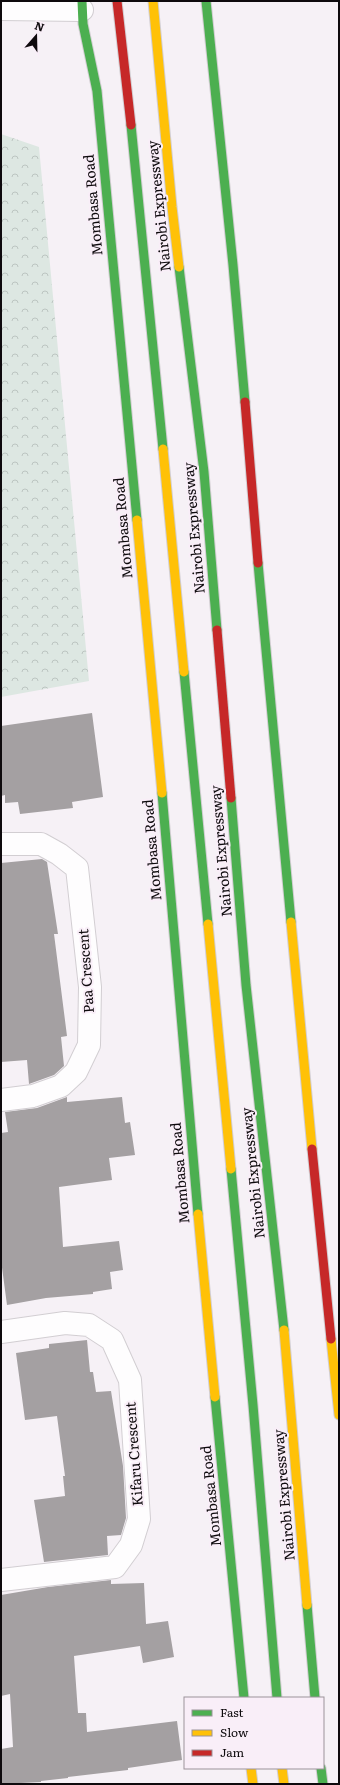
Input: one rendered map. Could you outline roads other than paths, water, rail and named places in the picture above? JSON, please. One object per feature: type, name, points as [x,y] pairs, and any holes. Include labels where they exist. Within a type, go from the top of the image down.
[{"type":"highway","name":"Nairobi Expressway","points":[[117,1],[142,225],[210,944],[253,1405],[277,1697]]},
{"type":"highway","name":"Nairobi Expressway","points":[[153,1],[172,207],[204,472],[246,985],[282,1306],[315,1697]]},
{"type":"highway","points":[[206,1],[234,265],[267,666],[305,1080],[339,1415]]},
{"type":"highway","name":"Mombasa Road","points":[[82,6],[90,60],[97,91],[160,775],[195,1186],[244,1697]]},
{"type":"highway","points":[[251,1769],[253,1784]]},
{"type":"highway","points":[[282,1769],[284,1784]]},
{"type":"highway","points":[[321,1769],[323,1784]]},
{"type":"street","points":[[1,9],[82,6]]},
{"type":"street","name":"Paa Crescent","points":[[1,844],[41,844],[59,854],[77,868],[90,987],[89,1045],[76,1072],[61,1086],[33,1096],[1,1100]]},
{"type":"street","name":"Kifaru Crescent","points":[[1,1332],[65,1323],[89,1325],[112,1340],[130,1380],[139,1519],[131,1545],[115,1567],[1,1580]]}]
